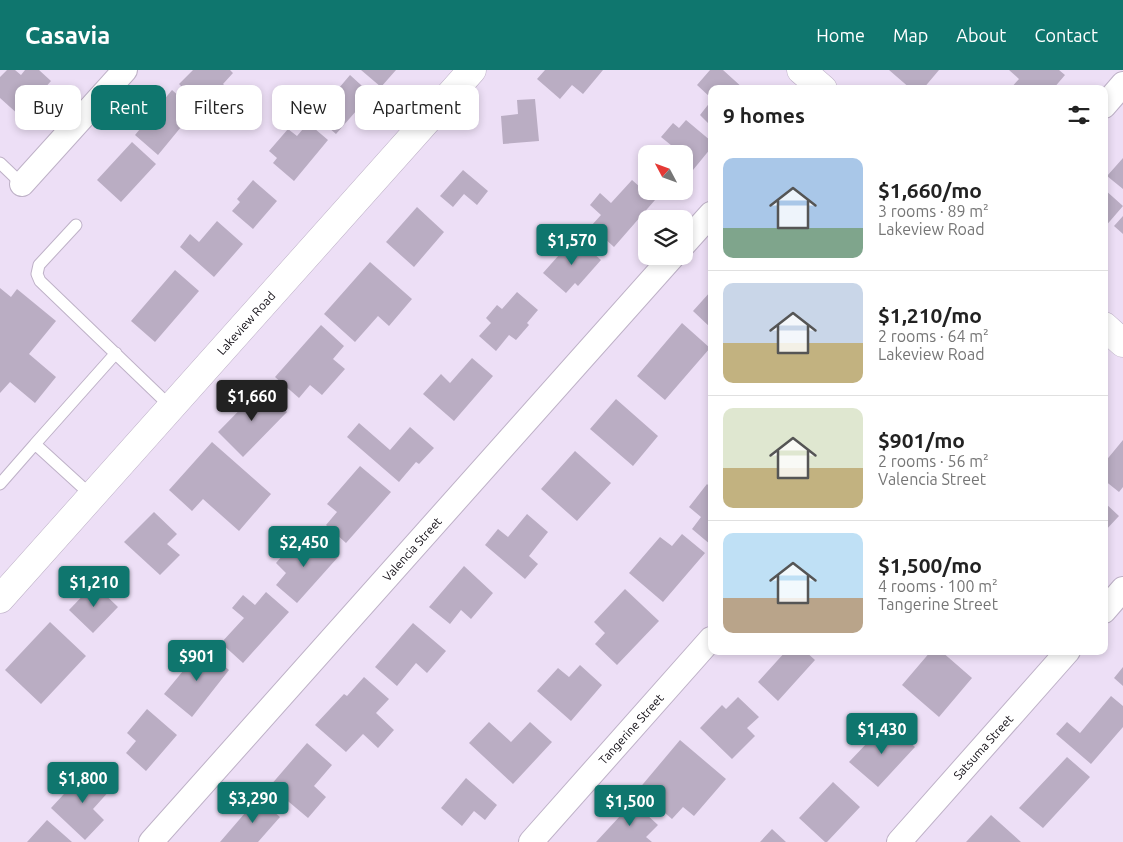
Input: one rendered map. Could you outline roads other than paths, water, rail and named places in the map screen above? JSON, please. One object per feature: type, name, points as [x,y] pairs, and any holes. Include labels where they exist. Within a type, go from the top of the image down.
[{"type":"street","points":[[22,184],[125,70]]},
{"type":"street","name":"Lakeview Road","points":[[0,598],[472,70]]},
{"type":"street","points":[[1108,101],[1123,84]]},
{"type":"street","points":[[693,234],[708,217]]},
{"type":"street","name":"Valencia Street","points":[[151,842],[665,265]]},
{"type":"street","points":[[1108,330],[1123,343]]},
{"type":"street","points":[[1108,606],[1123,589]]},
{"type":"street","name":"Tangerine Street","points":[[531,842],[708,642]]},
{"type":"street","name":"Satsuma Street","points":[[899,842],[1064,655]]},
{"type":"lane","points":[[0,163],[22,184]]},
{"type":"lane","points":[[76,224],[39,266],[38,274],[40,281],[171,407]]},
{"type":"lane","points":[[0,484],[116,353]]},
{"type":"lane","points":[[35,444],[92,496]]}]
